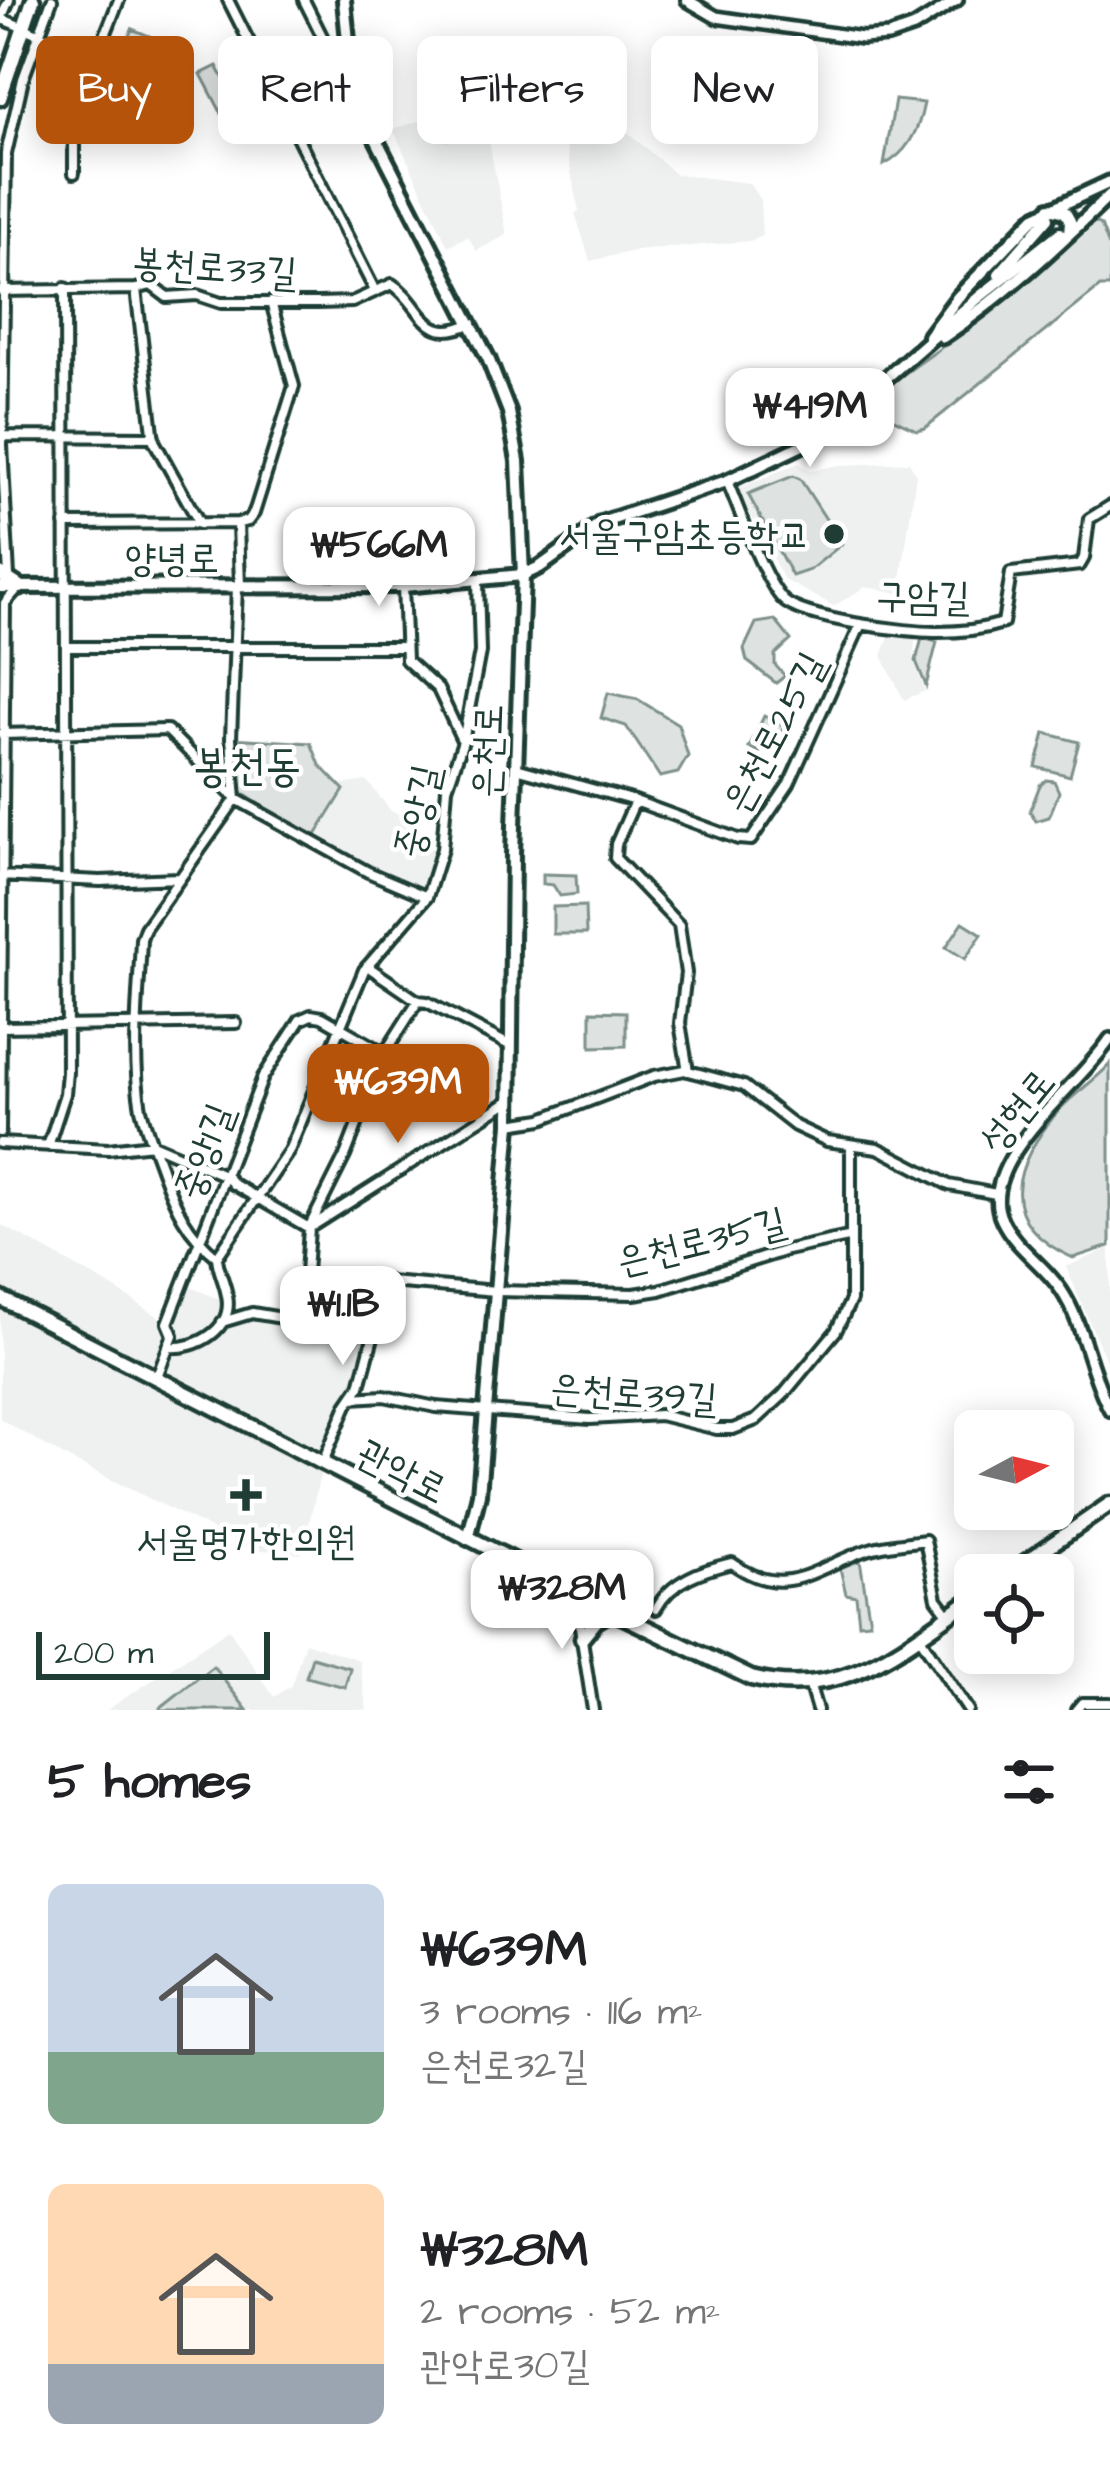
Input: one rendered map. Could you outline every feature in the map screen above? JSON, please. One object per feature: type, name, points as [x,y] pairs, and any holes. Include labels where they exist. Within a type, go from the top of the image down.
[{"type":"main road","points":[[0,98],[33,0]]},
{"type":"main road","name":"은천로","points":[[344,0],[345,36]]},
{"type":"main road","name":"은천로","points":[[378,144],[501,387],[513,431],[523,575],[510,1124],[478,1494],[468,1539]]},
{"type":"main road","points":[[1046,214],[1110,182]]},
{"type":"main road","points":[[915,355],[975,316],[1110,195]]},
{"type":"main road","points":[[915,355],[958,297],[1052,207],[1065,212],[1070,221],[1065,233]]},
{"type":"main road","name":"양녕로","points":[[978,298],[1046,214]]},
{"type":"main road","name":"양녕로","points":[[11,585],[403,586],[523,575],[601,524],[727,482],[817,438],[978,298],[1065,233]]},
{"type":"main road","points":[[0,574],[11,585]]},
{"type":"main road","name":"관악로","points":[[0,1298],[468,1539],[751,1678],[809,1683],[872,1667],[954,1612]]},
{"type":"main road","points":[[1037,1554],[1110,1504]]},
{"type":"main road","points":[[582,1638],[612,1611]]},
{"type":"street","points":[[9,0],[0,20],[36,35]]},
{"type":"street","points":[[0,1132],[2,734],[5,603],[11,585],[5,560],[1,436],[7,146],[36,35],[52,0]]},
{"type":"street","points":[[104,36],[118,0]]},
{"type":"street","points":[[229,0],[375,291],[397,285],[422,318],[439,329],[455,330],[472,323]]},
{"type":"street","points":[[304,0],[322,36]]},
{"type":"street","points":[[687,0],[716,17],[862,38],[914,27],[957,0]]},
{"type":"street","points":[[74,144],[74,173]]},
{"type":"street","name":"봉천로33길","points":[[2,291],[153,286],[167,297],[197,295],[221,303],[352,302],[375,291]]},
{"type":"street","points":[[48,1146],[65,1094],[65,288]]},
{"type":"street","points":[[136,290],[154,437],[200,524]]},
{"type":"street","points":[[65,524],[248,521],[294,386],[271,302]]},
{"type":"street","points":[[1,436],[154,437]]},
{"type":"street","name":"구암길","points":[[727,482],[784,602],[802,611],[861,624],[934,633],[1003,623],[1011,573],[1080,565],[1089,519],[1110,506]]},
{"type":"street","points":[[156,1379],[168,1347],[213,1335],[228,1303],[217,1257],[178,1213],[152,1144],[142,1109],[137,1026],[141,939],[236,799],[231,738],[238,523]]},
{"type":"street","name":"중앙길","points":[[217,1257],[295,1138],[338,1024],[367,967],[428,897],[442,849],[447,788],[463,741],[481,652],[478,582]]},
{"type":"street","points":[[403,586],[404,647],[410,667],[438,689],[463,741]]},
{"type":"street","name":"은천로25길","points":[[516,768],[635,801],[741,840],[757,836],[789,784],[861,624]]},
{"type":"street","points":[[66,646],[404,647]]},
{"type":"street","points":[[2,734],[167,730],[236,799],[368,872],[428,897]]},
{"type":"street","points":[[635,801],[616,844],[615,858],[679,925],[686,973],[680,1023],[688,1070]]},
{"type":"street","points":[[3,877],[181,878]]},
{"type":"street","points":[[367,967],[418,1000],[512,1046]]},
{"type":"street","points":[[318,1324],[306,1273],[309,1228],[345,1156],[385,1053],[418,1000]]},
{"type":"street","name":"중앙1길","points":[[168,1347],[172,1335],[168,1323],[263,1077],[300,1020],[316,1015],[338,1024]]},
{"type":"street","points":[[2,1027],[236,1023]]},
{"type":"street","points":[[338,1024],[385,1053]]},
{"type":"street","name":"성현로","points":[[1110,1039],[1005,1166],[990,1194],[1017,1244],[1059,1286],[1070,1305],[1095,1383],[1110,1410]]},
{"type":"street","points":[[510,1124],[542,1119],[654,1076],[688,1070],[744,1086],[795,1126],[827,1141],[878,1148],[949,1185],[990,1194]]},
{"type":"street","points":[[309,1228],[510,1100]]},
{"type":"street","points":[[0,1143],[108,1149],[152,1144],[226,1176],[309,1228]]},
{"type":"street","name":"은천로39길","points":[[352,1397],[384,1396],[484,1411],[599,1420],[660,1415],[717,1429],[756,1420],[836,1330],[851,1300],[851,1144]]},
{"type":"street","name":"은천로35길","points":[[334,1288],[354,1279],[496,1291],[650,1292],[787,1250],[848,1237]]},
{"type":"street","points":[[323,1462],[360,1386],[388,1281]]},
{"type":"street","points":[[222,1322],[252,1313],[318,1324],[380,1322]]},
{"type":"street","points":[[656,1609],[672,1587],[708,1568],[732,1563],[758,1580],[806,1578],[870,1549],[925,1540],[937,1599],[949,1616]]},
{"type":"street","points":[[584,1597],[582,1638],[593,1710]]},
{"type":"street","points":[[919,1636],[968,1710]]},
{"type":"street","points":[[809,1683],[818,1710]]},
{"type":"street","points":[[1076,1710],[1082,1703],[1110,1702]]},
{"type":"shaded area","points":[[218,68],[218,107],[201,74]]},
{"type":"shaded area","points":[[895,100],[924,103],[911,140],[884,165]]},
{"type":"shaded area","points":[[417,122],[417,144],[489,144],[507,235],[476,251],[468,236],[448,246],[393,129]]},
{"type":"shaded area","points":[[627,131],[675,174],[749,183],[760,200],[762,236],[590,261],[575,213],[579,211],[565,144],[627,144]]},
{"type":"shaded area","points":[[1092,221],[1101,225],[1110,249],[1110,287],[1100,287],[925,428],[917,430],[869,407],[869,399],[980,320]]},
{"type":"shaded area","name":"서울구암초등학교","points":[[909,462],[916,474],[899,593],[865,587],[834,606],[784,580],[737,489],[798,463],[811,471]]},
{"type":"shaded area","points":[[793,476],[800,479],[842,544],[810,570],[792,576],[748,494]]},
{"type":"shaded area","points":[[775,620],[791,640],[775,655],[775,665],[785,676],[776,683],[747,661],[744,649],[756,623]]},
{"type":"shaded area","points":[[890,634],[915,638],[914,661],[925,691],[904,700],[882,656]]},
{"type":"shaded area","points":[[922,638],[937,642],[926,686],[916,661]]},
{"type":"shaded area","points":[[608,693],[637,699],[678,724],[688,756],[678,773],[660,777],[626,726],[601,718]]},
{"type":"shaded area","points":[[764,716],[784,726],[777,743],[768,740],[760,752],[749,748]]},
{"type":"shaded area","points":[[1045,733],[1079,742],[1070,776],[1036,767]]},
{"type":"shaded area","points":[[231,738],[311,743],[320,765],[344,790],[313,840],[239,791]]},
{"type":"shaded area","points":[[311,743],[320,765],[339,785],[367,781],[391,811],[418,823],[413,847],[442,849],[427,897],[368,872],[239,791]]},
{"type":"shaded area","points":[[1046,780],[1054,781],[1059,792],[1049,817],[1036,821],[1030,811]]},
{"type":"shaded area","points":[[543,874],[576,875],[577,894],[560,896],[553,885],[543,884]]},
{"type":"shaded area","points":[[585,906],[586,934],[553,934],[553,907]]},
{"type":"shaded area","points":[[963,922],[982,934],[965,959],[946,947]]},
{"type":"shaded area","points":[[591,1011],[626,1012],[626,1046],[591,1047]]},
{"type":"shaded area","points":[[1110,1064],[1110,1246],[1073,1258],[1030,1227],[1021,1209],[1022,1170],[1061,1108]]},
{"type":"shaded area","points":[[0,1224],[167,1322],[181,1283],[228,1303],[223,1321],[252,1313],[318,1324],[380,1322],[360,1386],[323,1462],[302,1554],[252,1549],[69,1459],[0,1419]]},
{"type":"shaded area","points":[[1110,1248],[1110,1370],[1066,1267]]},
{"type":"shaded area","points":[[860,1560],[870,1622],[859,1623],[856,1596],[846,1594],[840,1568]]},
{"type":"shaded area","points":[[229,1629],[274,1697],[291,1686],[305,1642],[359,1660],[367,1710],[107,1710]]},
{"type":"shaded area","points":[[312,1657],[350,1668],[345,1687],[306,1677]]},
{"type":"shaded area","points":[[213,1666],[247,1710],[161,1710],[160,1708]]},
{"type":"place","name":"서울구암초등학교","points":[[834,534]]},
{"type":"place","name":"서울명가한의원","points":[[246,1495]]},
{"type":"district","name":"봉천동","points":[[247,764]]}]
